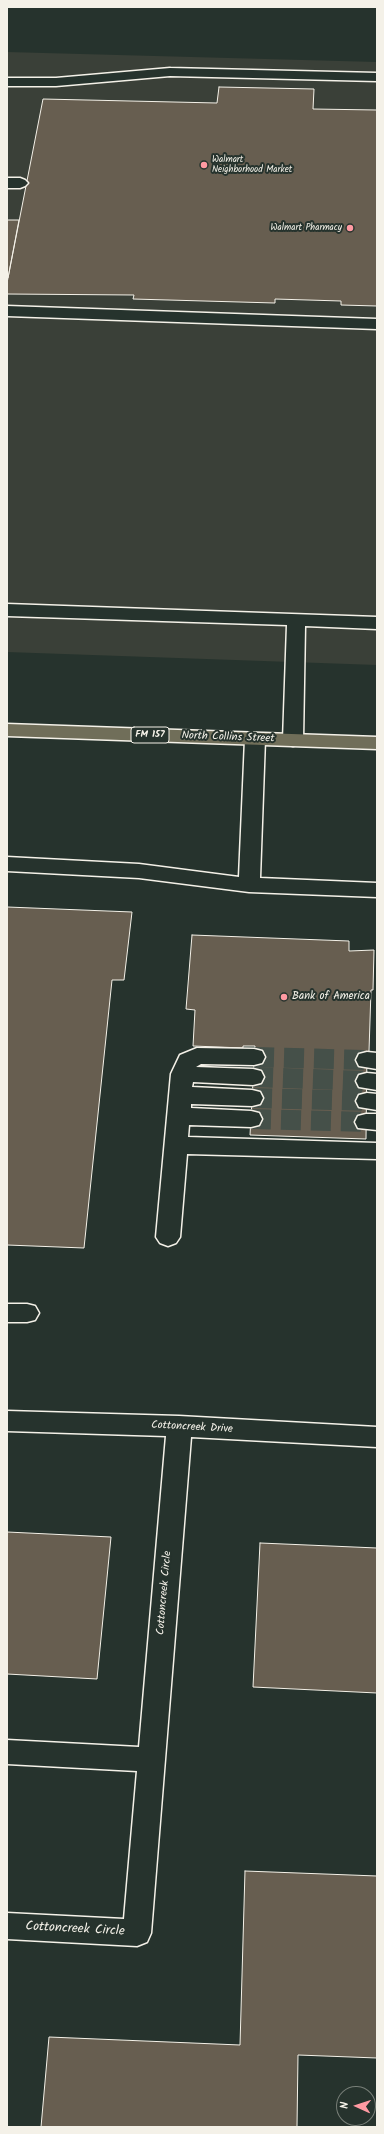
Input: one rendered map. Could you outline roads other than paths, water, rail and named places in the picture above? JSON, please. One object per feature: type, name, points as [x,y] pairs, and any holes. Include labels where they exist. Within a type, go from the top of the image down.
[{"type":"main road","name":"North Collins Street","points":[[7,730],[377,743]]},
{"type":"lane","points":[[7,82],[56,82],[170,72],[377,78]]},
{"type":"lane","points":[[7,311],[377,324]]},
{"type":"lane","points":[[7,610],[377,623]]},
{"type":"lane","points":[[293,740],[296,620]]},
{"type":"lane","points":[[249,885],[255,739]]},
{"type":"lane","points":[[7,864],[139,871],[249,885],[377,890]]},
{"type":"lane","points":[[180,1095],[253,1087],[180,1095]]},
{"type":"lane","points":[[168,1237],[180,1095]]},
{"type":"lane","points":[[176,1144],[377,1151]]},
{"type":"lane","name":"Cottoncreek Drive","points":[[7,1421],[179,1426],[377,1438]]},
{"type":"lane","name":"Cottoncreek Circle","points":[[7,1926],[136,1933],[179,1426]]},
{"type":"lane","points":[[7,1752],[150,1760]]},
{"type":"tunnel","points":[[254,1057],[367,1060]]},
{"type":"tunnel","points":[[253,1077],[367,1081]]},
{"type":"tunnel","points":[[252,1098],[367,1101]]},
{"type":"tunnel","points":[[251,1119],[366,1122]]},
{"type":"place","name":"Walmart Neighborhood Market","points":[[204,165]]},
{"type":"place","name":"Walmart Pharmacy","points":[[350,228]]},
{"type":"place","name":"Bank of America","points":[[284,997]]}]
